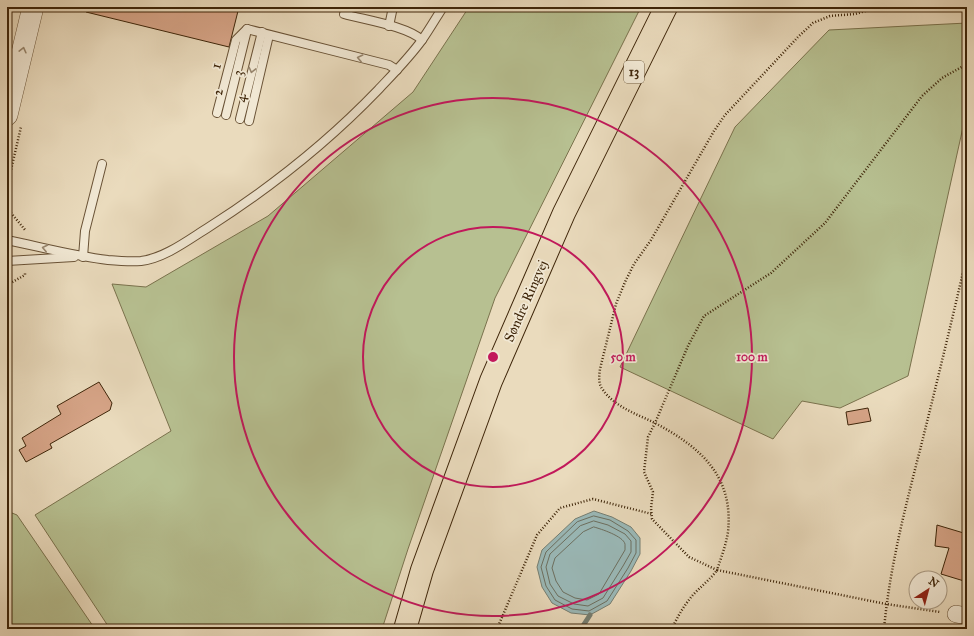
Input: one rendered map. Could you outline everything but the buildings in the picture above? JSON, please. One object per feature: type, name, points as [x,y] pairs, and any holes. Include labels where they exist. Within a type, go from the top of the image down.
[{"type":"main road","name":"Søndre Ringvej","points":[[405,629],[422,570],[491,381],[564,213],[666,7]]},
{"type":"street","points":[[7,115],[34,7]]},
{"type":"lane","points":[[390,26],[393,7]]},
{"type":"lane","points":[[7,240],[83,257],[119,261],[141,261],[156,257],[190,239],[256,196],[340,128],[397,70],[422,40],[443,7]]},
{"type":"lane","points":[[344,14],[390,26],[416,35],[422,40]]},
{"type":"lane","points":[[247,29],[389,65],[397,70]]},
{"type":"lane","name":"1","points":[[217,113],[236,40],[247,29]]},
{"type":"lane","name":"2","points":[[226,115],[247,29]]},
{"type":"lane","name":"3","points":[[240,119],[265,34]]},
{"type":"lane","name":"4","points":[[249,121],[265,34]]},
{"type":"lane","points":[[83,257],[85,231],[102,164]]},
{"type":"lane","points":[[7,261],[83,257]]},
{"type":"path","points":[[672,629],[677,617],[692,596],[716,570],[728,532],[726,492],[716,472],[703,456],[682,438],[621,406],[610,398],[602,389],[599,380],[600,370],[616,304],[634,264],[651,240],[714,131],[725,115],[813,23],[830,16],[855,14],[880,7]]},
{"type":"path","points":[[962,615],[886,604],[716,570],[689,557],[652,519],[653,492],[644,472],[648,437],[688,346],[704,316],[771,273],[825,223],[922,96],[942,78],[967,64]]},
{"type":"path","points":[[884,629],[886,604],[900,530],[941,368],[967,255]]},
{"type":"path","points":[[496,629],[537,535],[560,508],[593,499],[652,514]]},
{"type":"green space","points":[[469,7],[641,7],[495,298],[408,549],[382,629],[110,629],[35,515],[171,431],[112,284],[146,287],[268,216],[413,92]]},
{"type":"green space","points":[[967,23],[967,109],[908,376],[840,408],[802,401],[773,439],[620,367],[735,127],[829,30]]},
{"type":"green space","points":[[7,511],[17,515],[95,629],[7,629]]},
{"type":"water","points":[[594,511],[612,517],[631,527],[640,538],[640,554],[610,604],[590,615],[571,613],[552,603],[542,587],[537,567],[542,550],[575,519]]},
{"type":"waterway","points":[[581,629],[590,615]]}]
